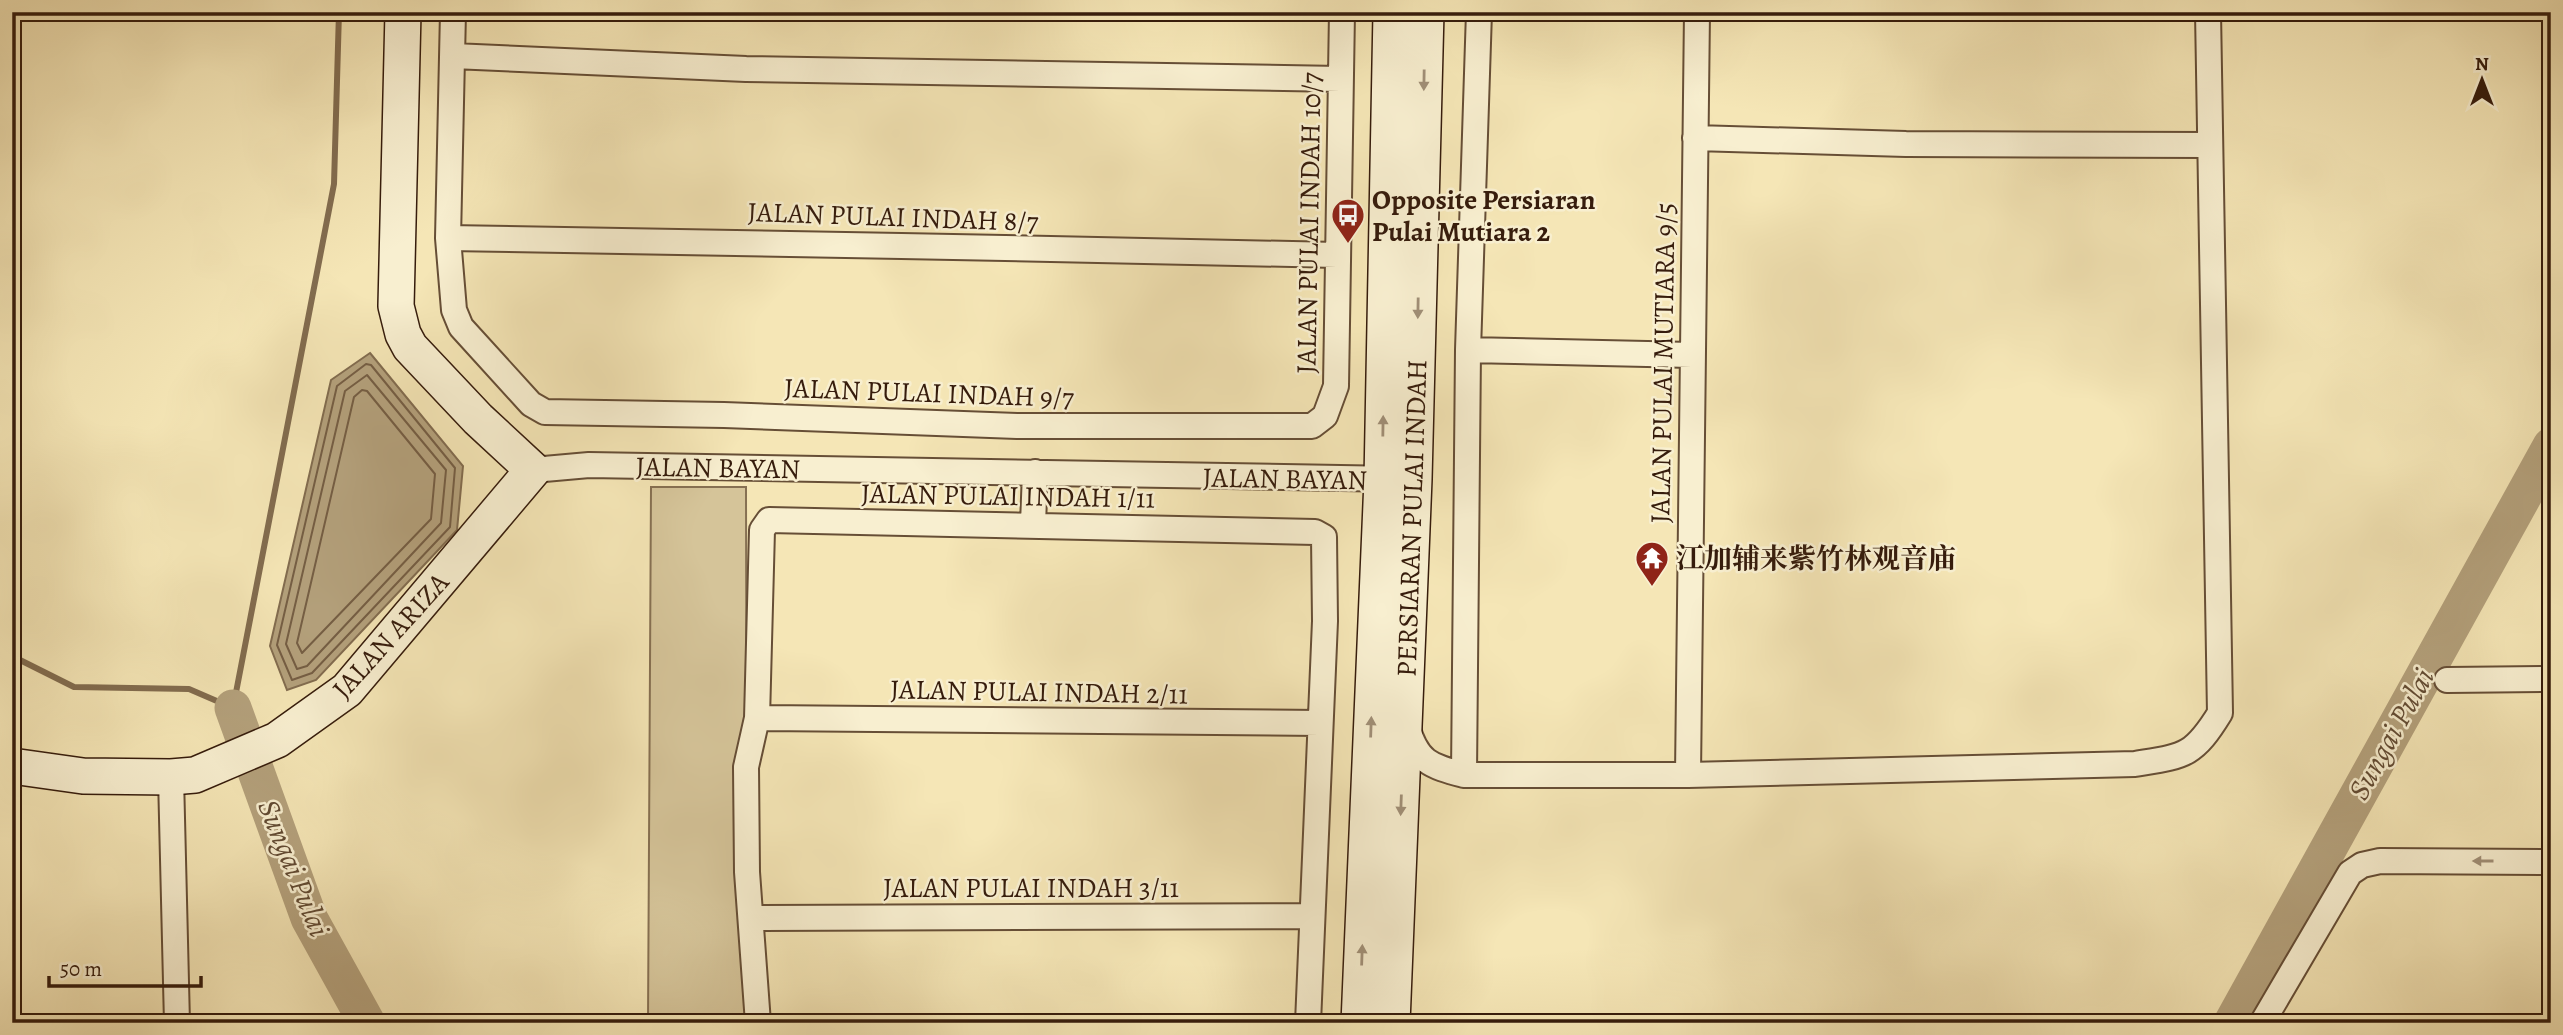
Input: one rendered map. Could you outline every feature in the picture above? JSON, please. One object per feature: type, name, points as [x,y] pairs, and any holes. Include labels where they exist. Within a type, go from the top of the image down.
[{"type":"main road","points":[[403,12],[396,306],[403,334],[410,346],[478,419],[533,470]]},
{"type":"main road","name":"PERSIARAN PULAI INDAH","points":[[1391,12],[1404,715],[1392,1023]]},
{"type":"main road","name":"PERSIARAN PULAI INDAH","points":[[1359,1023],[1398,479],[1426,12]]},
{"type":"main road","name":"JALAN ARIZA","points":[[12,766],[83,776],[183,776],[277,740],[347,691],[533,470]]},
{"type":"street","points":[[448,238],[453,12]]},
{"type":"street","name":"JALAN PULAI INDAH 10/7","points":[[1312,426],[1325,416],[1336,386],[1342,12]]},
{"type":"street","points":[[1464,775],[1468,350],[1479,12]]},
{"type":"street","name":"JALAN PULAI MUTIARA 9/5","points":[[1688,775],[1697,12]]},
{"type":"street","points":[[1404,715],[1411,742],[1425,761],[1464,775],[1688,775],[2135,764],[2180,756],[2204,740],[2220,713],[2208,12]]},
{"type":"street","points":[[453,56],[746,69],[1340,79]]},
{"type":"street","points":[[1695,138],[1906,144],[2210,145]]},
{"type":"street","name":"JALAN PULAI INDAH 8/7","points":[[448,238],[736,241],[1022,250],[1337,255]]},
{"type":"street","name":"JALAN PULAI INDAH 9/7","points":[[448,238],[454,310],[461,327],[531,404],[545,412],[724,415],[1017,426],[1312,426]]},
{"type":"street","points":[[1468,350],[1692,355]]},
{"type":"street","name":"JALAN BAYAN","points":[[533,470],[589,465],[1398,479]]},
{"type":"street","points":[[1033,524],[1035,472]]},
{"type":"street","name":"JALAN PULAI INDAH 1/11","points":[[757,718],[762,530],[769,520],[1033,524],[1321,533],[1326,540],[1320,723]]},
{"type":"street","points":[[2448,680],[2551,679]]},
{"type":"street","points":[[757,718],[746,767],[747,872],[758,1023]]},
{"type":"street","name":"JALAN PULAI INDAH 2/11","points":[[757,718],[1320,723]]},
{"type":"street","points":[[1308,1023],[1320,723]]},
{"type":"street","points":[[177,1023],[183,776]]},
{"type":"street","points":[[2262,1023],[2350,873],[2362,865],[2380,861],[2551,862]]},
{"type":"street","name":"JALAN PULAI INDAH 3/11","points":[[751,918],[1311,916]]},
{"type":"shaded area","points":[[651,487],[746,487],[747,1023],[648,1023]]},
{"type":"water","points":[[370,353],[463,466],[457,530],[316,680],[287,690],[270,646],[331,380]]},
{"type":"waterway","points":[[12,656],[74,687],[189,689],[233,708],[334,184],[339,12]]},
{"type":"waterway","name":"Sungai Pulai","points":[[2232,1023],[2551,446]]},
{"type":"waterway","name":"Sungai Pulai","points":[[233,708],[309,918],[367,1023]]},
{"type":"place","name":"Opposite Persiaran Pulai Mutiara 2","points":[[1348,245]]},
{"type":"place","name":"江加辅来紫竹林观音庙","points":[[1652,588]]}]
